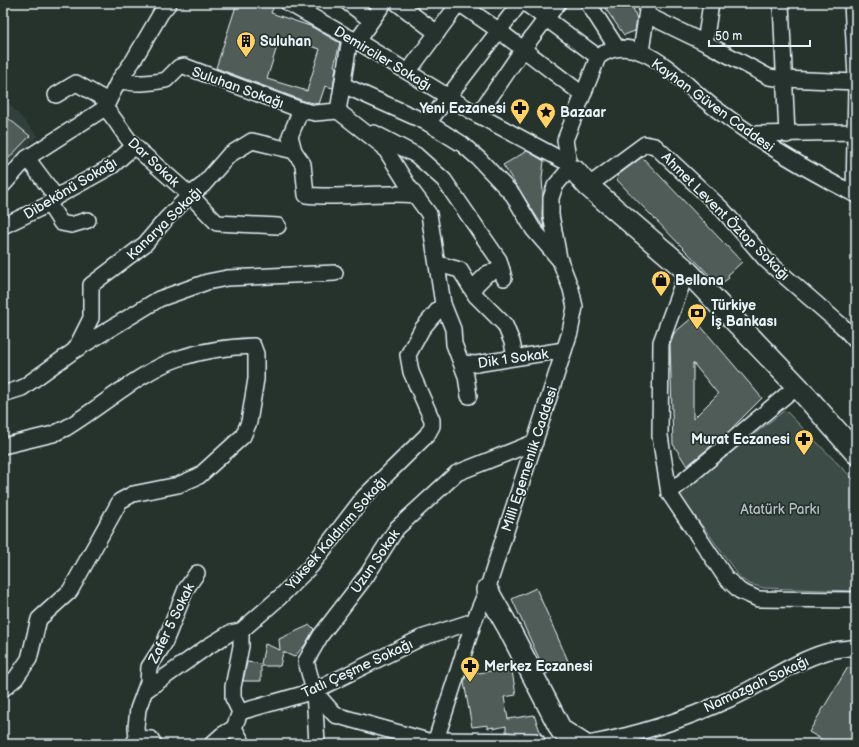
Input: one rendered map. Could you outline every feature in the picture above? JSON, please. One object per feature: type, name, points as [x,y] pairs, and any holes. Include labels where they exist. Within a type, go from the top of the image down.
[{"type":"street","points":[[3,185],[27,158],[106,104],[119,80],[133,61],[168,3]]},
{"type":"street","name":"Demirciler Sokağı","points":[[288,3],[307,7],[354,40],[478,115],[572,169]]},
{"type":"street","points":[[348,3],[371,20]]},
{"type":"street","points":[[384,3],[354,40],[338,111],[384,147],[414,195],[429,214],[438,264],[443,304],[453,329],[454,344],[462,363],[469,396]]},
{"type":"street","points":[[397,3],[437,33]]},
{"type":"street","points":[[408,72],[459,3],[498,30],[582,94]]},
{"type":"street","points":[[428,123],[520,3]]},
{"type":"street","points":[[525,3],[598,57]]},
{"type":"street","points":[[478,115],[523,49],[558,3]]},
{"type":"street","points":[[588,3],[617,48],[606,51],[598,57],[582,94],[565,140],[572,169],[687,271],[797,386],[856,452]]},
{"type":"street","points":[[705,43],[711,3]]},
{"type":"street","points":[[780,3],[787,135]]},
{"type":"street","points":[[851,3],[856,76]]},
{"type":"street","points":[[640,52],[647,9],[705,43],[769,77],[856,82]]},
{"type":"street","name":"Kayhan Güven Caddesi","points":[[617,48],[640,52],[667,68],[715,109],[786,158],[855,194]]},
{"type":"street","name":"Suluhan Sokağı","points":[[119,80],[138,84],[150,81],[166,80],[180,67],[184,66],[301,110],[315,113],[338,111]]},
{"type":"street","points":[[56,95],[76,83],[106,104]]},
{"type":"street","points":[[343,85],[428,123],[462,144],[480,159],[513,195],[533,229],[560,260]]},
{"type":"street","points":[[855,194],[856,85]]},
{"type":"street","name":"Dar Sokak","points":[[106,104],[126,138],[190,195],[217,223],[278,226]]},
{"type":"street","points":[[301,110],[290,136],[294,151],[303,164],[306,195],[322,197],[397,193],[414,195]]},
{"type":"street","points":[[358,126],[389,140],[416,155],[444,180],[499,260],[503,274],[488,273],[472,289]]},
{"type":"street","points":[[751,134],[787,135],[855,132]]},
{"type":"street","name":"Kanarya Sokağı","points":[[75,350],[91,318],[91,285],[145,244],[166,219],[190,195],[203,185],[229,155],[252,141],[294,151]]},
{"type":"street","name":"Ahmet Levent Öztop Sokağı","points":[[572,169],[645,144],[655,146],[722,209],[766,260],[842,326],[856,341]]},
{"type":"street","name":"Dibekönü Sokağı","points":[[3,226],[53,201],[112,166],[134,146]]},
{"type":"street","points":[[27,158],[53,201],[61,223],[71,226],[88,220]]},
{"type":"street","name":"Milli Egemenlik Caddesi","points":[[434,743],[474,621],[487,590],[535,442],[564,350],[575,306],[572,289],[560,260],[551,214],[551,198],[554,186],[572,169]]},
{"type":"street","points":[[438,264],[460,270],[476,296],[505,325],[512,342],[515,357]]},
{"type":"street","points":[[687,271],[661,342],[660,436],[669,493],[726,578],[740,591],[758,599],[856,600]]},
{"type":"street","points":[[3,394],[22,388],[75,350],[159,299],[207,282],[227,278],[335,273]]},
{"type":"street","name":"Yüksek Kaldırım Sokağı","points":[[145,691],[207,647],[230,633],[241,631],[280,597],[311,566],[364,497],[427,434],[432,426],[432,420],[411,372],[408,355],[422,329],[443,304]]},
{"type":"street","points":[[3,446],[53,434],[66,428],[147,374],[180,358],[225,347],[253,346],[256,354],[256,379],[248,422],[242,436],[199,476],[178,484],[133,494],[120,501],[70,591],[39,619],[29,659],[16,678],[3,689]]},
{"type":"street","name":"Dik 1 Sokak","points":[[462,363],[476,364],[564,350]]},
{"type":"street","points":[[669,493],[797,386]]},
{"type":"street","name":"Uzun Sokak","points":[[317,744],[314,691],[306,661],[321,635],[367,575],[397,528],[456,473],[535,442]]},
{"type":"street","name":"Zafer 5 Sokak","points":[[135,741],[138,709],[148,682],[149,667],[164,644],[186,589],[197,573]]},
{"type":"street","points":[[487,590],[561,730],[583,744]]},
{"type":"street","name":"Tatlı Çeşme Sokağı","points":[[240,712],[314,691],[421,638],[474,621]]},
{"type":"street","points":[[212,744],[222,735],[234,728],[240,712],[233,698],[233,687],[241,646],[241,631]]},
{"type":"street","name":"Namazgah Sokağı","points":[[588,744],[622,738],[678,719],[731,699],[777,674],[826,652],[856,647]]},
{"type":"street","points":[[314,691],[334,715],[434,743],[535,744]]},
{"type":"street","points":[[234,728],[243,744]]},
{"type":"street","points":[[135,741],[150,739],[154,744]]},
{"type":"shaded area","points":[[3,97],[38,136],[3,168]]},
{"type":"green space","name":"Atatürk Parkı","points":[[785,410],[856,482],[856,591],[764,588],[750,584],[741,579],[708,533],[677,495]]},
{"type":"building","name":"Suluhan","points":[[237,3],[275,3],[271,13],[310,26],[340,43],[334,66],[336,67],[333,88],[325,86],[319,104],[304,101],[216,68]],"holes":[[[280,37],[320,49],[307,91],[267,79]]]},
{"type":"building","points":[[611,3],[627,3],[632,5],[637,19],[635,31],[624,35],[605,8]]},
{"type":"building","points":[[3,114],[30,136],[3,164]]},
{"type":"building","points":[[527,151],[544,161],[542,178],[542,215],[544,228],[503,165]]},
{"type":"building","points":[[642,157],[742,262],[728,275],[729,278],[719,285],[617,180],[618,175]]},
{"type":"building","points":[[693,317],[762,398],[729,431],[687,466],[673,444],[670,344],[674,333]],"holes":[[[693,363],[718,394],[693,419]]]},
{"type":"building","points":[[536,588],[569,663],[546,674],[512,599]]},
{"type":"building","points":[[310,625],[314,629],[305,645],[294,657],[283,652],[280,666],[261,666],[261,681],[243,681],[247,662],[261,664],[265,644],[280,650],[279,639]]},
{"type":"building","points":[[848,667],[856,672],[856,730],[848,744],[830,744],[809,732]]},
{"type":"building","points":[[504,669],[504,672],[512,671],[516,695],[504,697],[508,719],[534,715],[541,734],[506,732],[506,726],[493,729],[494,727],[488,728],[488,725],[472,727],[464,682],[466,675]]},
{"type":"place","name":"Suluhan","points":[[246,58]]},
{"type":"place","name":"Yeni Eczanesi","points":[[520,125]]},
{"type":"place","name":"Bazaar","points":[[546,129]]},
{"type":"place","name":"Bellona","points":[[661,297]]},
{"type":"place","name":"Türkiye İş Bankası","points":[[697,330]]},
{"type":"place","name":"Murat Eczanesi","points":[[804,456]]},
{"type":"place","name":"Merkez Eczanesi","points":[[470,683]]}]
